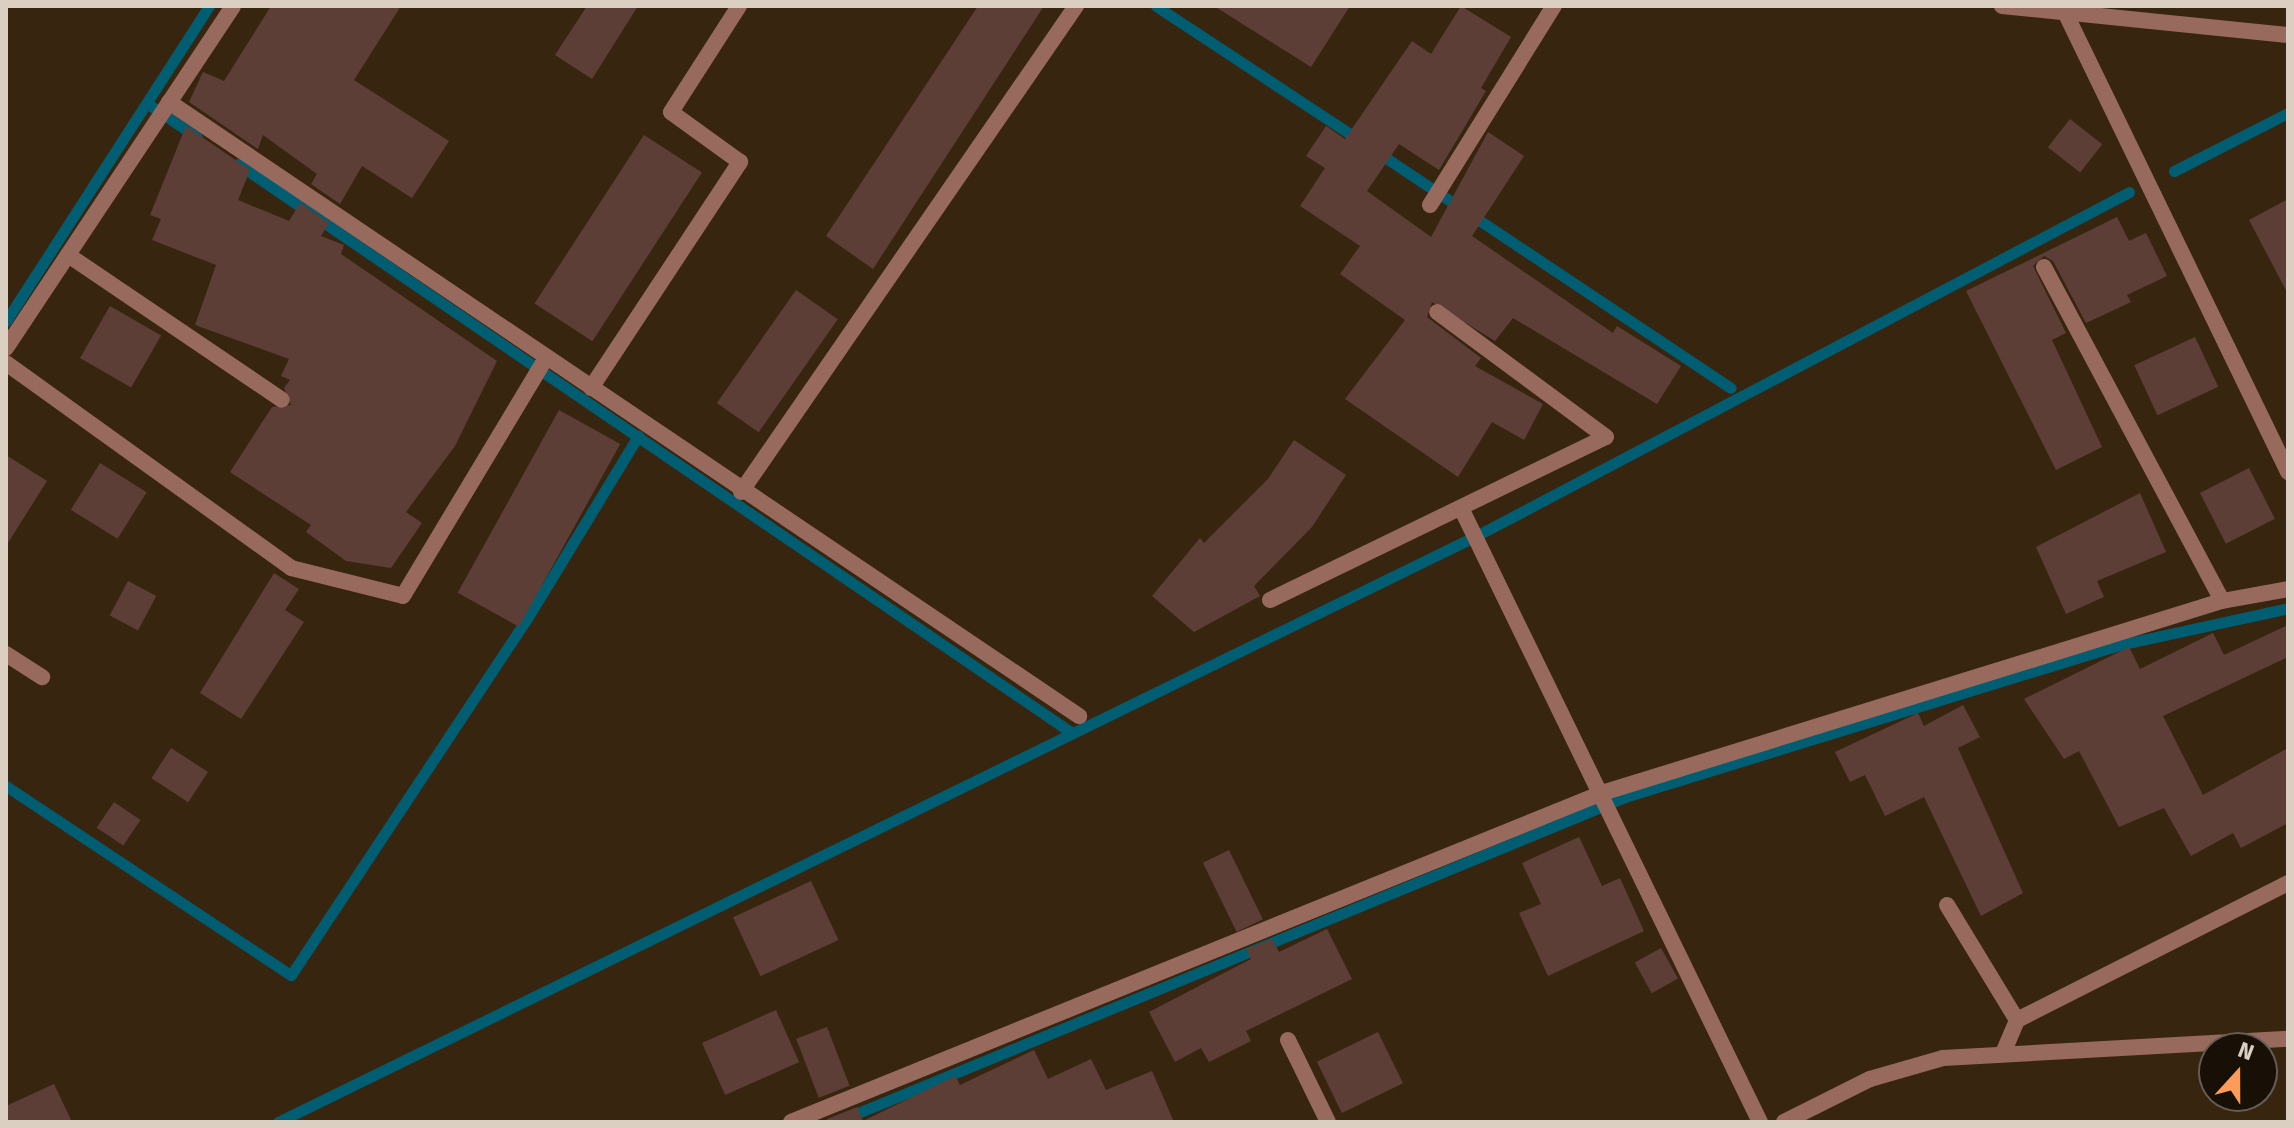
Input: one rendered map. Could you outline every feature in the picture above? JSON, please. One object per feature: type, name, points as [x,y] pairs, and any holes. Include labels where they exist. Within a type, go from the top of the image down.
[{"type":"street","points":[[6,348],[233,6]]},
{"type":"street","points":[[591,388],[740,162],[671,112],[739,6]]},
{"type":"street","points":[[741,492],[1076,6]]},
{"type":"street","points":[[1430,205],[1554,6]]},
{"type":"street","points":[[2002,6],[2063,9],[2288,35]]},
{"type":"street","points":[[2063,9],[2288,472]]},
{"type":"street","points":[[169,102],[741,492],[1079,716]]},
{"type":"street","points":[[68,255],[282,400]]},
{"type":"street","points":[[2044,267],[2222,601]]},
{"type":"street","points":[[1270,600],[1462,510],[1606,437],[1437,312]]},
{"type":"street","points":[[6,363],[291,568],[403,596],[546,358]]},
{"type":"street","points":[[1462,510],[1760,1122]]},
{"type":"street","points":[[791,1122],[1606,802],[2222,601],[2288,589]]},
{"type":"street","points":[[6,654],[42,677]]},
{"type":"street","points":[[2004,1051],[2017,1020],[2288,883]]},
{"type":"street","points":[[1947,905],[2017,1020]]},
{"type":"street","points":[[1784,1122],[1870,1079],[1943,1058],[2004,1051],[2288,1039]]},
{"type":"street","points":[[1288,1040],[1328,1122]]},
{"type":"building","points":[[271,6],[401,6],[354,80],[449,141],[412,198],[362,166],[340,204],[311,184],[317,174],[263,135],[258,149],[189,102],[203,72],[224,81]]},
{"type":"building","points":[[587,6],[638,6],[592,79],[555,55]]},
{"type":"building","points":[[978,6],[1044,6],[873,269],[826,236]]},
{"type":"building","points":[[1214,6],[1350,6],[1311,67]]},
{"type":"building","points":[[1461,6],[1511,37],[1481,88],[1486,91],[1439,170],[1399,144],[1367,191],[1431,237],[1488,132],[1524,156],[1472,236],[1613,333],[1617,326],[1681,366],[1657,404],[1513,318],[1495,341],[1432,302],[1427,317],[1481,358],[1475,366],[1543,404],[1524,440],[1492,422],[1458,477],[1345,399],[1405,320],[1340,274],[1360,246],[1300,206],[1325,168],[1306,156],[1326,126],[1345,139],[1412,41],[1431,54]]},
{"type":"building","points":[[2070,119],[2102,144],[2080,173],[2048,147]]},
{"type":"building","points":[[186,126],[250,170],[238,200],[289,221],[300,203],[329,223],[321,236],[344,245],[341,254],[497,361],[455,446],[406,512],[422,523],[391,568],[346,561],[306,532],[311,525],[230,472],[272,407],[291,405],[284,388],[290,380],[281,376],[289,359],[195,325],[216,265],[152,240],[161,219],[150,215]]},
{"type":"building","points":[[644,135],[702,173],[592,341],[535,304]]},
{"type":"building","points":[[2288,199],[2288,294],[2249,220]]},
{"type":"building","points":[[2117,217],[2129,241],[2146,233],[2167,276],[2127,295],[2131,302],[2086,323],[2053,261],[2044,256],[2033,266],[2066,333],[2052,340],[2102,447],[2056,470],[1966,291]]},
{"type":"building","points":[[796,290],[838,319],[759,432],[717,403]]},
{"type":"building","points":[[110,306],[161,336],[131,387],[80,358]]},
{"type":"building","points":[[2195,337],[2218,387],[2158,415],[2134,365]]},
{"type":"building","points":[[559,410],[620,444],[519,627],[458,593]]},
{"type":"building","points":[[1294,440],[1346,475],[1312,527],[1254,586],[1260,596],[1194,632],[1152,596],[1200,538],[1204,543],[1268,479]]},
{"type":"building","points":[[6,455],[47,481],[6,546]]},
{"type":"building","points":[[100,463],[147,492],[117,539],[71,510]]},
{"type":"building","points":[[2249,468],[2275,519],[2226,544],[2200,493]]},
{"type":"building","points":[[2140,493],[2166,552],[2097,581],[2104,597],[2066,614],[2036,547]]},
{"type":"building","points":[[274,573],[299,589],[285,610],[304,622],[241,719],[200,693]]},
{"type":"building","points":[[128,581],[156,596],[138,630],[110,615]]},
{"type":"building","points":[[2288,625],[2288,657],[2163,716],[2203,795],[2288,748],[2288,823],[2241,848],[2233,833],[2191,856],[2164,808],[2119,827],[2079,751],[2064,759],[2024,699],[2129,647],[2140,669],[2213,633],[2224,655]]},
{"type":"building","points":[[1963,705],[1980,737],[1958,748],[2023,893],[1981,916],[1924,797],[1885,816],[1865,775],[1850,782],[1835,752],[1918,713],[1924,726]]},
{"type":"building","points":[[171,748],[208,772],[188,802],[151,778]]},
{"type":"building","points":[[114,802],[141,820],[123,846],[97,828]]},
{"type":"building","points":[[1579,837],[1602,886],[1620,878],[1644,931],[1548,976],[1519,913],[1541,904],[1522,863]]},
{"type":"building","points":[[1229,850],[1263,919],[1237,932],[1203,863]]},
{"type":"building","points":[[811,881],[838,940],[761,976],[733,917]]},
{"type":"building","points":[[1327,929],[1352,979],[1246,1031],[1251,1041],[1209,1062],[1201,1048],[1175,1062],[1149,1012],[1251,959],[1246,949],[1272,939],[1279,952]]},
{"type":"building","points":[[1661,948],[1678,979],[1652,993],[1635,963]]},
{"type":"building","points":[[776,1010],[799,1062],[725,1095],[702,1043]]},
{"type":"building","points":[[827,1027],[850,1086],[819,1098],[796,1039]]},
{"type":"building","points":[[1378,1032],[1403,1083],[1342,1113],[1317,1062]]},
{"type":"building","points":[[1034,1050],[1048,1079],[1091,1059],[1106,1090],[1152,1071],[1174,1122],[828,1122],[827,1119],[857,1107],[863,1121],[955,1076],[960,1085]]},
{"type":"building","points":[[54,1084],[72,1122],[6,1122],[6,1106]]},
{"type":"waterway","points":[[6,321],[209,6]]},
{"type":"waterway","points":[[1156,6],[1359,140]]},
{"type":"waterway","points":[[148,104],[197,137]]},
{"type":"waterway","points":[[2174,171],[2288,113]]},
{"type":"waterway","points":[[1377,152],[1731,388]]},
{"type":"waterway","points":[[238,164],[1072,733]]},
{"type":"waterway","points":[[278,1122],[1476,536],[2129,192]]},
{"type":"waterway","points":[[6,786],[291,975],[525,622],[638,436]]},
{"type":"waterway","points":[[836,1122],[1625,797],[2119,645],[2288,608]]}]
